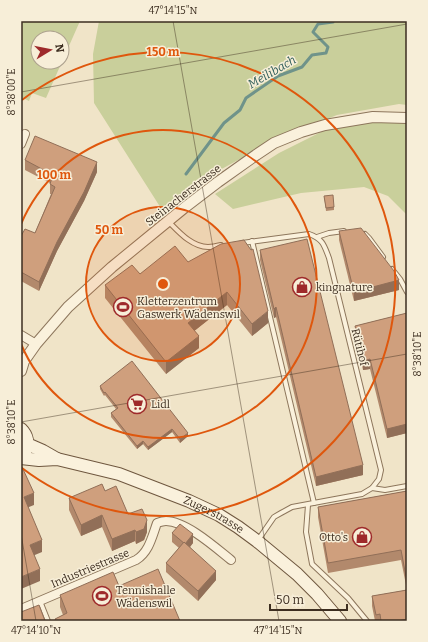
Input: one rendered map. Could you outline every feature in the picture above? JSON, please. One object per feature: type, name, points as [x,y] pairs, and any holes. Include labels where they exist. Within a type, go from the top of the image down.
[{"type":"main road","points":[[21,429],[26,436],[27,444],[25,452],[21,457]]},
{"type":"main road","name":"Zugerstrasse","points":[[27,444],[57,459],[119,474],[169,492],[219,515],[257,541],[297,574],[317,594],[340,621]]},
{"type":"main road","name":"Zugerstrasse","points":[[21,457],[39,460],[57,459]]},
{"type":"street","name":"Steinacherstrasse","points":[[21,371],[24,361],[36,344],[68,307],[112,267],[218,182],[274,143],[301,132],[325,125],[373,117],[407,118]]},
{"type":"street","points":[[21,144],[25,134]]},
{"type":"street","points":[[21,335],[36,344]]},
{"type":"street","name":"Industriestrasse","points":[[21,610],[143,556],[157,524],[165,521],[172,522],[189,529],[208,541],[231,560]]},
{"type":"lane","points":[[168,221],[184,237],[196,244],[206,247],[223,245]]},
{"type":"lane","points":[[359,229],[369,238],[387,261]]},
{"type":"lane","points":[[237,243],[309,234],[317,237],[329,233],[352,230]]},
{"type":"lane","name":"Rütihof","points":[[317,237],[324,245],[329,258],[381,470],[379,479],[372,488]]},
{"type":"lane","points":[[252,242],[314,503]]},
{"type":"lane","points":[[391,267],[407,292]]},
{"type":"lane","points":[[257,541],[274,517],[281,512],[308,504],[362,494],[372,488],[385,490],[407,486]]},
{"type":"lane","points":[[308,504],[306,532],[312,564],[348,598],[366,621]]},
{"type":"lane","points":[[40,601],[48,621]]},
{"type":"green space","points":[[23,21],[80,21],[70,44],[70,30],[30,30],[30,70],[58,70],[46,98],[32,93],[29,101],[21,97],[21,25]]},
{"type":"green space","points":[[99,21],[407,21],[407,105],[399,104],[337,115],[273,141],[207,177],[164,213],[94,103],[93,54]]},
{"type":"green space","points":[[339,123],[407,123],[407,215],[388,196],[364,187],[301,193],[233,209],[215,194],[279,153]]},
{"type":"building","points":[[35,136],[97,162],[84,192],[57,242],[39,282],[21,272],[21,236],[25,229],[35,233],[55,187],[50,184],[53,175],[25,160]]},
{"type":"building","points":[[333,195],[334,207],[326,208],[324,196]]},
{"type":"building","points":[[361,228],[394,271],[399,280],[354,292],[339,231]]},
{"type":"building","points":[[307,239],[363,465],[316,477],[276,307],[274,309],[260,250]]},
{"type":"building","points":[[244,240],[251,250],[253,249],[268,311],[252,324],[227,292],[188,323],[199,336],[166,362],[105,285],[132,265],[140,274],[175,246],[188,262],[221,244]]},
{"type":"building","points":[[407,313],[407,424],[387,429],[370,359],[363,361],[355,326]]},
{"type":"building","name":"Lidl","points":[[132,361],[188,433],[180,439],[172,429],[148,447],[143,441],[137,446],[111,413],[118,408],[105,392],[104,393],[100,386]]},
{"type":"building","points":[[21,466],[34,493],[24,497],[42,540],[30,545],[40,569],[21,577]]},
{"type":"building","points":[[102,484],[105,491],[116,486],[128,514],[142,509],[147,520],[144,529],[136,532],[135,530],[112,539],[102,515],[81,525],[69,498]]},
{"type":"building","points":[[407,491],[407,582],[401,550],[328,563],[318,507]]},
{"type":"building","points":[[180,524],[193,534],[185,544],[172,533]]},
{"type":"building","points":[[184,542],[216,571],[198,591],[166,563]]},
{"type":"building","points":[[158,569],[180,621],[56,621],[55,619],[67,613],[60,595],[113,572],[119,586]]},
{"type":"building","points":[[407,590],[407,619],[398,621],[381,621],[380,614],[376,615],[372,596]]},
{"type":"building","points":[[39,605],[45,621],[21,621],[21,612]]},
{"type":"waterway","name":"Meilibach","points":[[186,174],[224,123],[240,110],[246,98],[278,76],[302,67],[312,55],[326,53],[328,47],[313,32],[318,24],[333,22]]},
{"type":"place","name":"kingnature","points":[[302,287]]},
{"type":"place","name":"Kletterzentrum Gaswerk Wädenswil","points":[[123,307]]},
{"type":"place","name":"Lidl","points":[[137,404]]},
{"type":"place","name":"Otto's","points":[[362,537]]},
{"type":"place","name":"Tennishalle Wädenswil","points":[[102,596]]}]
